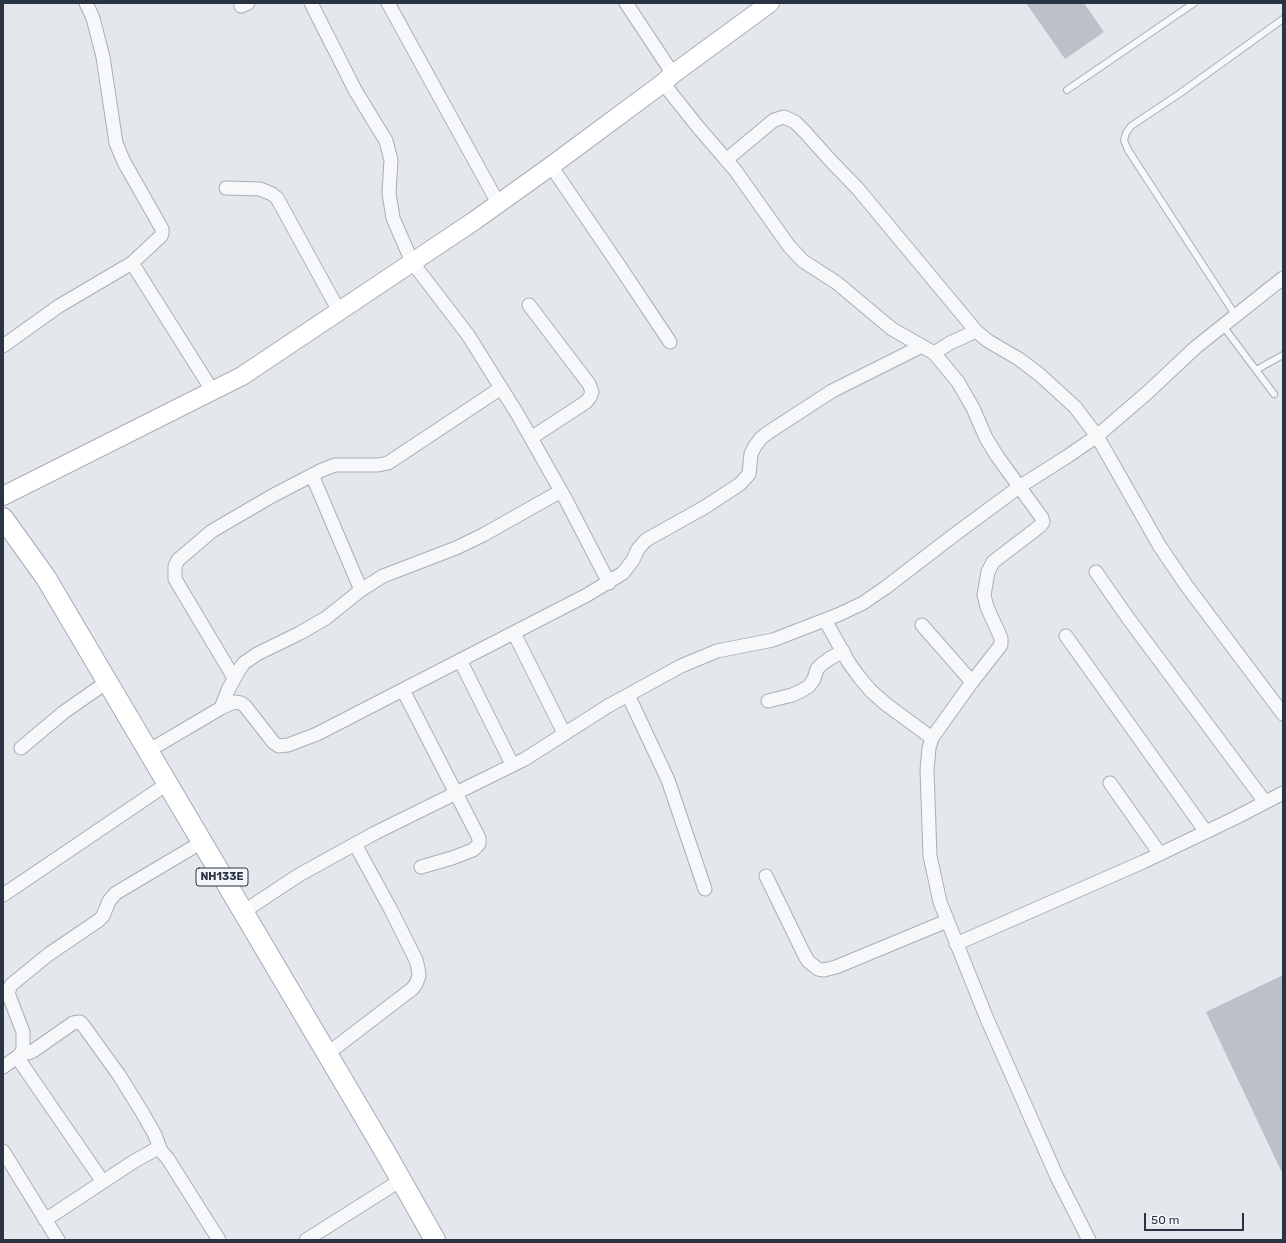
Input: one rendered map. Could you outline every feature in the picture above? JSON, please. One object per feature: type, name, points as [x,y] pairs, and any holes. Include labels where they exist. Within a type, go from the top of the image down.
[{"type":"main road","name":"NH133E","points":[[3,518],[46,578],[435,1240]]},
{"type":"street","points":[[3,346],[59,306],[132,263],[161,236],[162,229],[124,162],[116,143],[100,43],[93,18],[86,3]]},
{"type":"street","points":[[311,3],[355,90],[386,141],[391,160],[389,193],[393,218],[412,262],[468,335],[501,388],[561,491],[609,582]]},
{"type":"street","points":[[388,3],[498,204]]},
{"type":"street","points":[[626,3],[668,78],[698,127],[735,170],[788,246],[803,261],[837,284],[892,329],[934,353],[958,382],[973,408],[989,444],[1042,518],[1043,522],[1040,526],[994,562],[988,572],[984,596],[986,608],[1000,638],[1001,645],[972,682],[932,738],[929,748],[927,770],[930,856],[940,902],[987,1020],[1057,1177],[1089,1240]]},
{"type":"street","points":[[3,496],[242,376],[474,221],[551,166],[770,3]]},
{"type":"street","points":[[726,160],[774,120],[784,117],[795,122],[858,189],[976,331],[988,341],[1019,359],[1040,375],[1075,407],[1097,436],[1132,500],[1166,556],[1283,714]]},
{"type":"street","points":[[551,166],[670,342]]},
{"type":"street","points":[[226,188],[260,189],[272,194],[276,198],[339,311]]},
{"type":"street","points":[[132,263],[212,390]]},
{"type":"street","points":[[243,912],[299,875],[355,844],[525,758],[608,706],[681,666],[717,651],[773,640],[825,620],[863,603],[1019,487],[1097,436],[1148,392],[1196,347],[1283,278]]},
{"type":"street","points":[[528,305],[589,384],[592,392],[586,402],[531,438]]},
{"type":"street","points":[[934,353],[950,343],[976,331]]},
{"type":"street","points":[[148,751],[221,708],[234,702],[241,703],[250,712],[274,743],[279,746],[288,746],[317,734],[514,633],[618,577],[627,569],[638,549],[646,540],[705,507],[740,484],[749,474],[752,454],[755,446],[761,438],[769,432],[832,391],[922,346]]},
{"type":"street","points":[[234,678],[176,579],[175,566],[183,555],[212,532],[272,496],[312,475],[335,465],[378,465],[388,463],[501,388]]},
{"type":"street","points":[[312,475],[361,590]]},
{"type":"street","points":[[221,708],[234,678],[244,663],[250,658],[326,618],[361,590],[383,576],[456,548],[477,538],[561,491]]},
{"type":"street","points":[[1096,572],[1128,618],[1265,802]]},
{"type":"street","points":[[825,620],[860,678],[871,691],[932,738]]},
{"type":"street","points":[[922,625],[972,682]]},
{"type":"street","points":[[514,633],[564,733]]},
{"type":"street","points":[[1066,636],[1206,832]]},
{"type":"street","points":[[768,701],[792,695],[801,691],[814,679],[817,669],[822,664],[843,651]]},
{"type":"street","points":[[460,660],[512,764]]},
{"type":"street","points":[[22,748],[64,712],[107,682]]},
{"type":"street","points":[[403,690],[479,838],[479,844],[476,848],[421,867]]},
{"type":"street","points":[[628,695],[668,780],[705,889]]},
{"type":"street","points":[[3,895],[167,784]]},
{"type":"street","points":[[1110,784],[1160,854]]},
{"type":"street","points":[[956,944],[1160,854],[1283,793]]},
{"type":"street","points":[[103,1182],[20,1054],[23,1032],[8,994],[11,986],[49,954],[99,920],[104,914],[109,901],[116,893],[202,842]]},
{"type":"street","points":[[327,1054],[412,989],[416,984],[418,976],[416,960],[355,844]]},
{"type":"street","points":[[766,876],[804,954],[808,961],[818,969],[824,970],[836,967],[947,922]]},
{"type":"street","points":[[3,1067],[20,1054],[33,1051],[73,1023],[80,1022],[83,1024],[115,1069],[155,1134],[161,1151],[184,1183],[219,1240]]},
{"type":"street","points":[[45,1220],[153,1150],[156,1149],[161,1151]]},
{"type":"street","points":[[3,1151],[7,1166],[58,1240]]},
{"type":"street","points":[[306,1240],[401,1180]]},
{"type":"lane","points":[[1067,90],[1194,3]]},
{"type":"lane","points":[[1236,316],[1132,157],[1124,140],[1126,133],[1131,126],[1179,94],[1283,19]]},
{"type":"lane","points":[[1223,326],[1274,394]]},
{"type":"lane","points":[[1256,370],[1283,355]]},
{"type":"building","points":[[1026,3],[1084,3],[1104,32],[1065,59]]},
{"type":"building","points":[[1283,975],[1283,1175],[1206,1012]]}]
